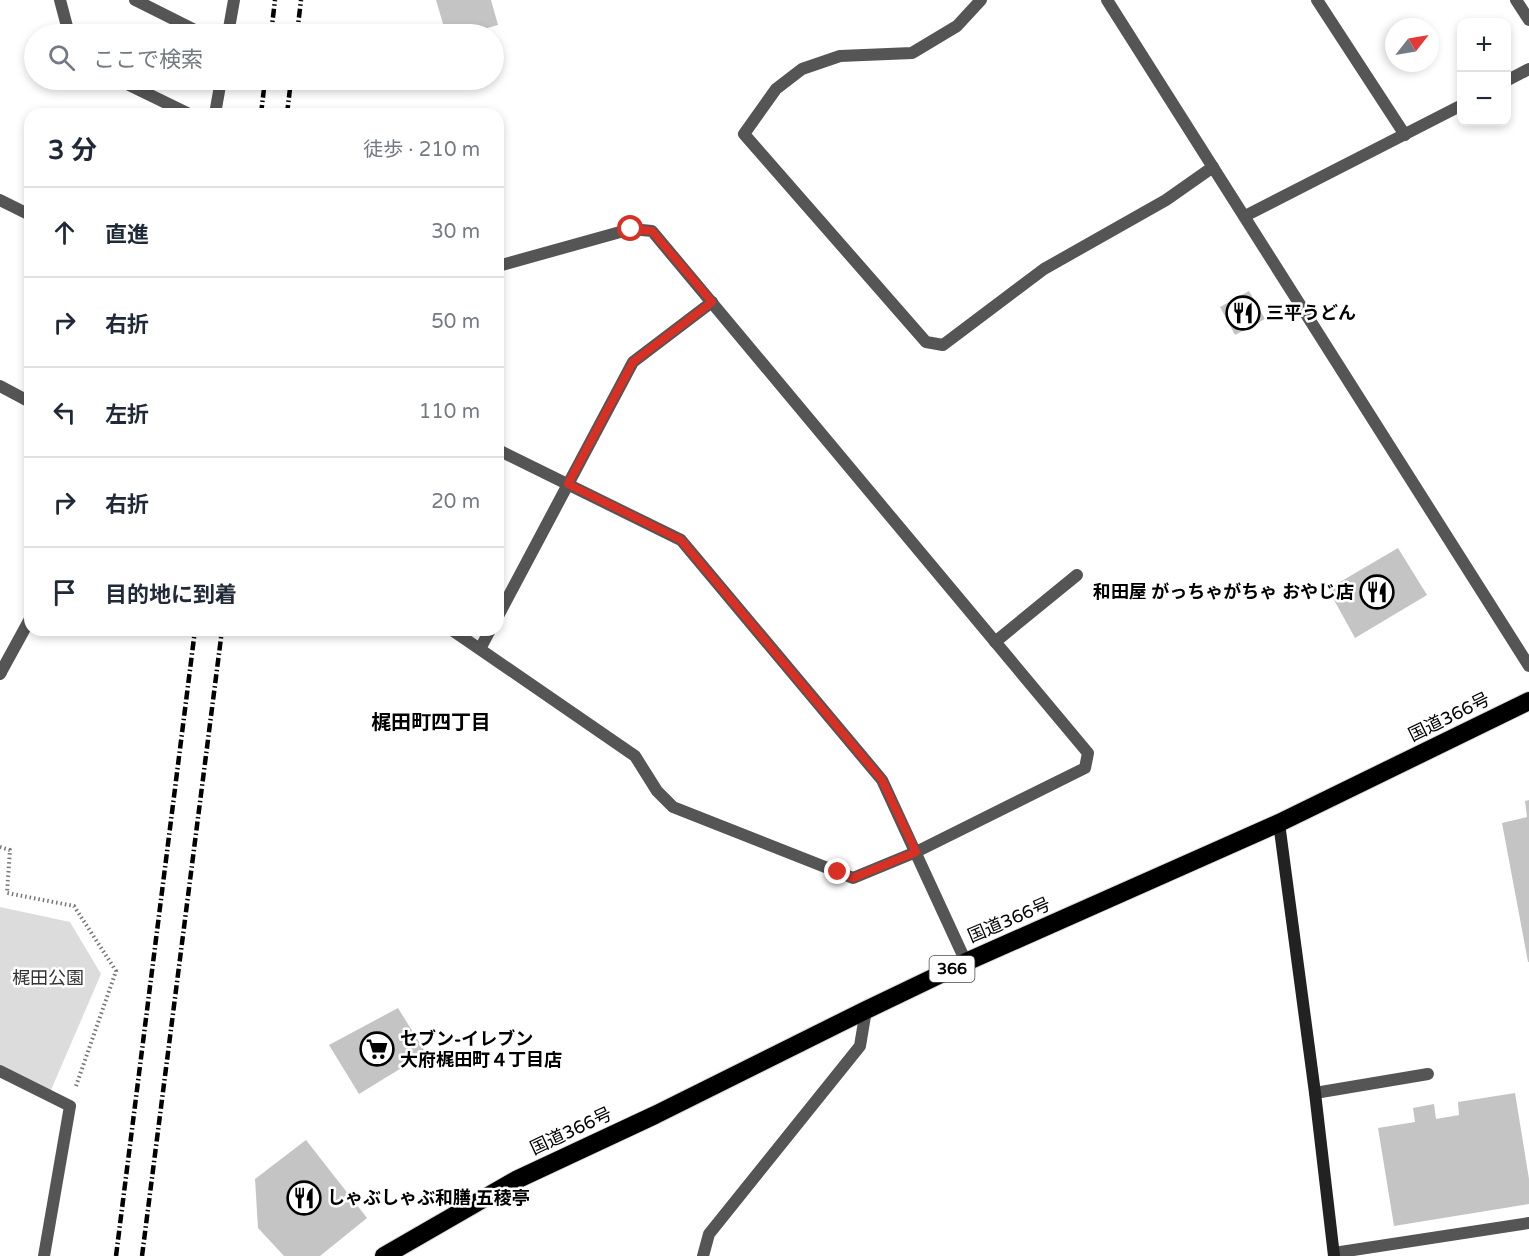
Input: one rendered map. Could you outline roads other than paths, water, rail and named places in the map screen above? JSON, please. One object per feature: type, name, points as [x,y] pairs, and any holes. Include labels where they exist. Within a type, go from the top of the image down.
[{"type":"highway","name":"国道366号","points":[[384,1256],[516,1180],[655,1115],[866,1010],[966,962],[1278,823],[1529,701]]},
{"type":"street","points":[[60,0],[66,24]]},
{"type":"street","points":[[135,0],[183,24]]},
{"type":"street","points":[[230,24],[234,0]]},
{"type":"street","points":[[981,0],[957,26],[912,53],[840,56],[802,69],[776,88],[744,134],[926,342],[943,345],[1044,269],[1166,200],[1213,167]]},
{"type":"street","points":[[1107,0],[1529,666]]},
{"type":"street","points":[[1317,0],[1405,135]]},
{"type":"street","points":[[1516,0],[1529,20]]},
{"type":"street","points":[[1511,78],[1529,69]]},
{"type":"street","points":[[140,90],[177,108]]},
{"type":"street","points":[[216,108],[219,90]]},
{"type":"street","points":[[1245,216],[1457,107]]},
{"type":"street","points":[[0,200],[24,212]]},
{"type":"street","points":[[461,636],[635,756],[657,791],[673,807],[853,878],[916,852],[1084,768],[1088,753],[652,231],[631,229],[504,264]]},
{"type":"street","points":[[504,605],[633,362],[712,302]]},
{"type":"street","points":[[0,386],[24,399]]},
{"type":"street","points":[[504,453],[681,540],[882,780],[966,962]]},
{"type":"street","points":[[995,642],[1077,575]]},
{"type":"street","points":[[1,673],[24,630]]},
{"type":"street","points":[[480,649],[487,636]]},
{"type":"street","points":[[1278,823],[1315,1093],[1334,1255],[1529,1223]]},
{"type":"street","points":[[703,1256],[709,1234],[860,1046],[866,1010]]},
{"type":"street","points":[[0,1071],[70,1106],[44,1256]]},
{"type":"street","points":[[1315,1093],[1428,1074]]},
{"type":"railway","points":[[272,24],[275,0]]},
{"type":"railway","points":[[298,24],[301,0]]},
{"type":"railway","points":[[262,108],[264,90]]},
{"type":"railway","points":[[288,108],[290,90]]},
{"type":"railway","points":[[116,1256],[194,636]]},
{"type":"railway","points":[[142,1256],[221,636]]},
{"type":"place","name":"三平うどん","points":[[1243,313]]},
{"type":"place","name":"和田屋 がっちゃがちゃ おやじ店","points":[[1377,592]]},
{"type":"place","name":"セブン-イレブン 大府梶田町４丁目店","points":[[377,1049]]},
{"type":"place","name":"しゃぶしゃぶ和膳 五稜亭","points":[[304,1198]]},
{"type":"district","name":"梶田町四丁目","points":[[431,723]]},
{"type":"park label","name":"梶田公園","points":[[48,978]]}]
